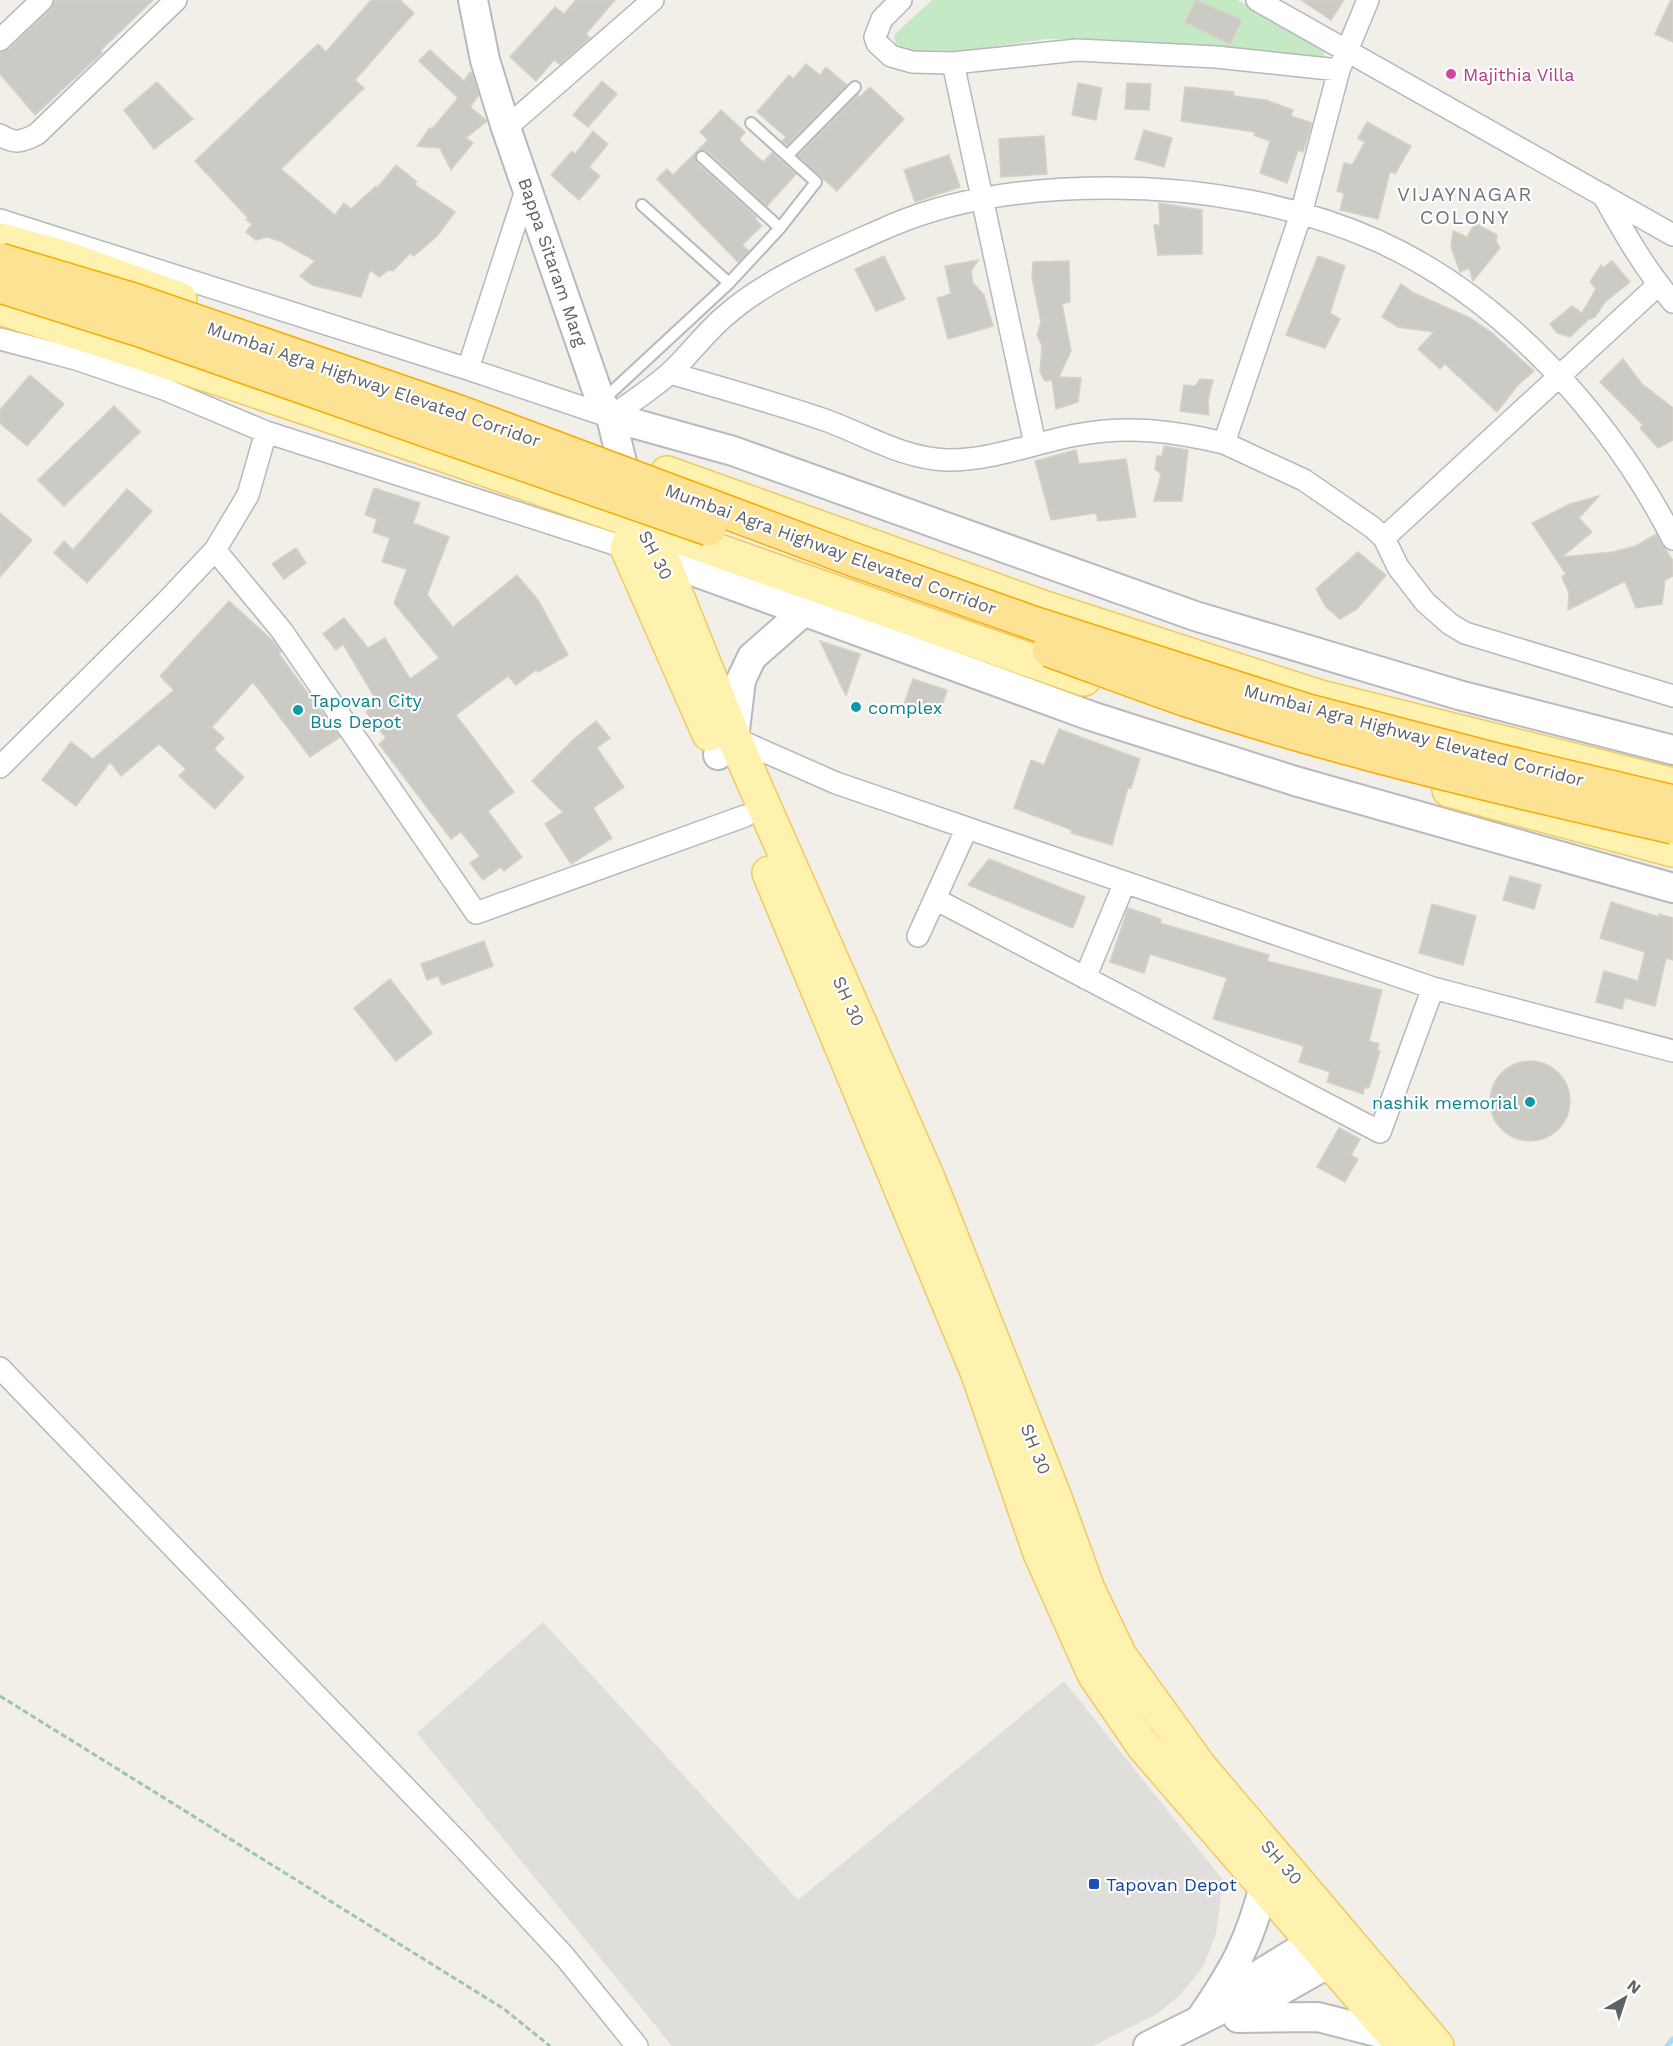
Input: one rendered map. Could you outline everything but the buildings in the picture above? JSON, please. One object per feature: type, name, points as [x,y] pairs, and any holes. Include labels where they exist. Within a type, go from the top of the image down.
[{"type":"highway","name":"Mumbai Agra Highway Elevated Corridor","points":[[0,260],[134,300],[459,412],[852,559],[1036,624],[1308,711],[1673,802]]},
{"type":"highway","name":"Mumbai Agra Highway Elevated Corridor","points":[[0,286],[174,342],[1190,701],[1506,789],[1673,827]]},
{"type":"main road","points":[[0,240],[66,258],[1045,608],[1320,697],[1673,784]]},
{"type":"main road","points":[[0,308],[160,358],[632,535],[1245,735],[1673,850]]},
{"type":"main road","name":"SH 30","points":[[632,535],[663,561],[726,747],[745,816],[978,1374],[1040,1553],[1100,1649],[1120,1656],[1399,2042]]},
{"type":"main road","name":"SH 30","points":[[632,535],[726,747],[928,1178],[1054,1495],[1088,1589],[1100,1649],[1094,1674],[1144,1747],[1264,1887],[1437,2046]]},
{"type":"street","points":[[0,40],[42,0]]},
{"type":"street","points":[[0,135],[11,142],[22,142],[37,134],[176,0]]},
{"type":"street","name":"Bappa Sitaram Marg","points":[[473,0],[485,60],[506,128],[606,409],[619,456],[632,535]]},
{"type":"street","points":[[506,128],[653,0]]},
{"type":"street","points":[[900,0],[882,19],[875,37],[877,44],[891,56],[900,60],[953,63],[1077,50],[1343,60]]},
{"type":"street","points":[[1257,0],[1343,60],[1603,195],[1673,235]]},
{"type":"street","points":[[1224,443],[1301,214],[1343,60],[1368,0]]},
{"type":"street","points":[[953,63],[1035,444]]},
{"type":"street","points":[[468,369],[527,187]]},
{"type":"street","points":[[606,409],[670,373],[726,315],[784,278],[882,229],[982,197],[1080,188],[1170,188],[1301,214],[1339,225],[1409,257],[1501,320],[1561,376],[1585,405],[1641,484],[1673,539]]},
{"type":"street","points":[[1603,195],[1658,285],[1673,302]]},
{"type":"street","points":[[0,220],[468,369],[606,409],[733,451],[1195,616],[1460,695],[1673,750]]},
{"type":"street","points":[[1384,538],[1658,285]]},
{"type":"street","points":[[0,339],[76,359],[164,389],[266,432],[632,535]]},
{"type":"street","points":[[670,373],[822,419],[911,454],[934,459],[974,457],[1117,429],[1176,431],[1224,443],[1314,486],[1384,538],[1398,567],[1414,590],[1436,613],[1458,628],[1673,696]]},
{"type":"street","points":[[0,767],[215,550],[248,495],[266,432]]},
{"type":"street","points":[[215,550],[282,631],[476,913],[745,816]]},
{"type":"street","points":[[663,561],[1091,716],[1284,778],[1673,888]]},
{"type":"street","points":[[802,613],[772,636],[752,657],[741,680],[726,747],[1433,988],[1673,1051]]},
{"type":"street","points":[[918,936],[967,828]]},
{"type":"street","points":[[1085,978],[1125,882]]},
{"type":"street","points":[[935,899],[1380,1132],[1433,988]]},
{"type":"street","points":[[0,1368],[460,1845],[565,1957],[638,2046]]},
{"type":"street","points":[[1200,2020],[1244,1949],[1264,1887]]},
{"type":"street","points":[[1148,2046],[1226,2007],[1250,2008],[1330,1948]]},
{"type":"street","points":[[1200,2020],[1292,2015],[1318,2016],[1399,2042]]},
{"type":"lane","points":[[789,155],[855,87]]},
{"type":"lane","points":[[606,409],[780,228],[816,182],[789,155],[751,123]]},
{"type":"lane","points":[[702,157],[780,228]]},
{"type":"lane","points":[[642,205],[729,283]]},
{"type":"path","points":[[0,1696],[504,2009],[550,2046]]},
{"type":"shaded area","points":[[543,1622],[798,1900],[1064,1681],[1223,1880],[1216,1934],[1203,1967],[1180,1995],[1157,2014],[1093,2046],[672,2046],[417,1733]]},
{"type":"green space","points":[[932,0],[1237,0],[1326,49],[1322,62],[1119,40],[1047,39],[913,57],[905,54],[897,47],[894,35]]},
{"type":"waterway","points":[[1667,2046],[1673,2039]]},
{"type":"place","name":"Majithia Villa","points":[[1451,74]]},
{"type":"place","name":"complex","points":[[856,707]]},
{"type":"place","name":"Tapovan City Bus Depot","points":[[298,710]]},
{"type":"place","name":"nashik memorial","points":[[1530,1102]]},
{"type":"place","name":"Tapovan Depot","points":[[1094,1884]]},
{"type":"district","name":"VIJAYNAGAR COLONY","points":[[1465,206]]}]
